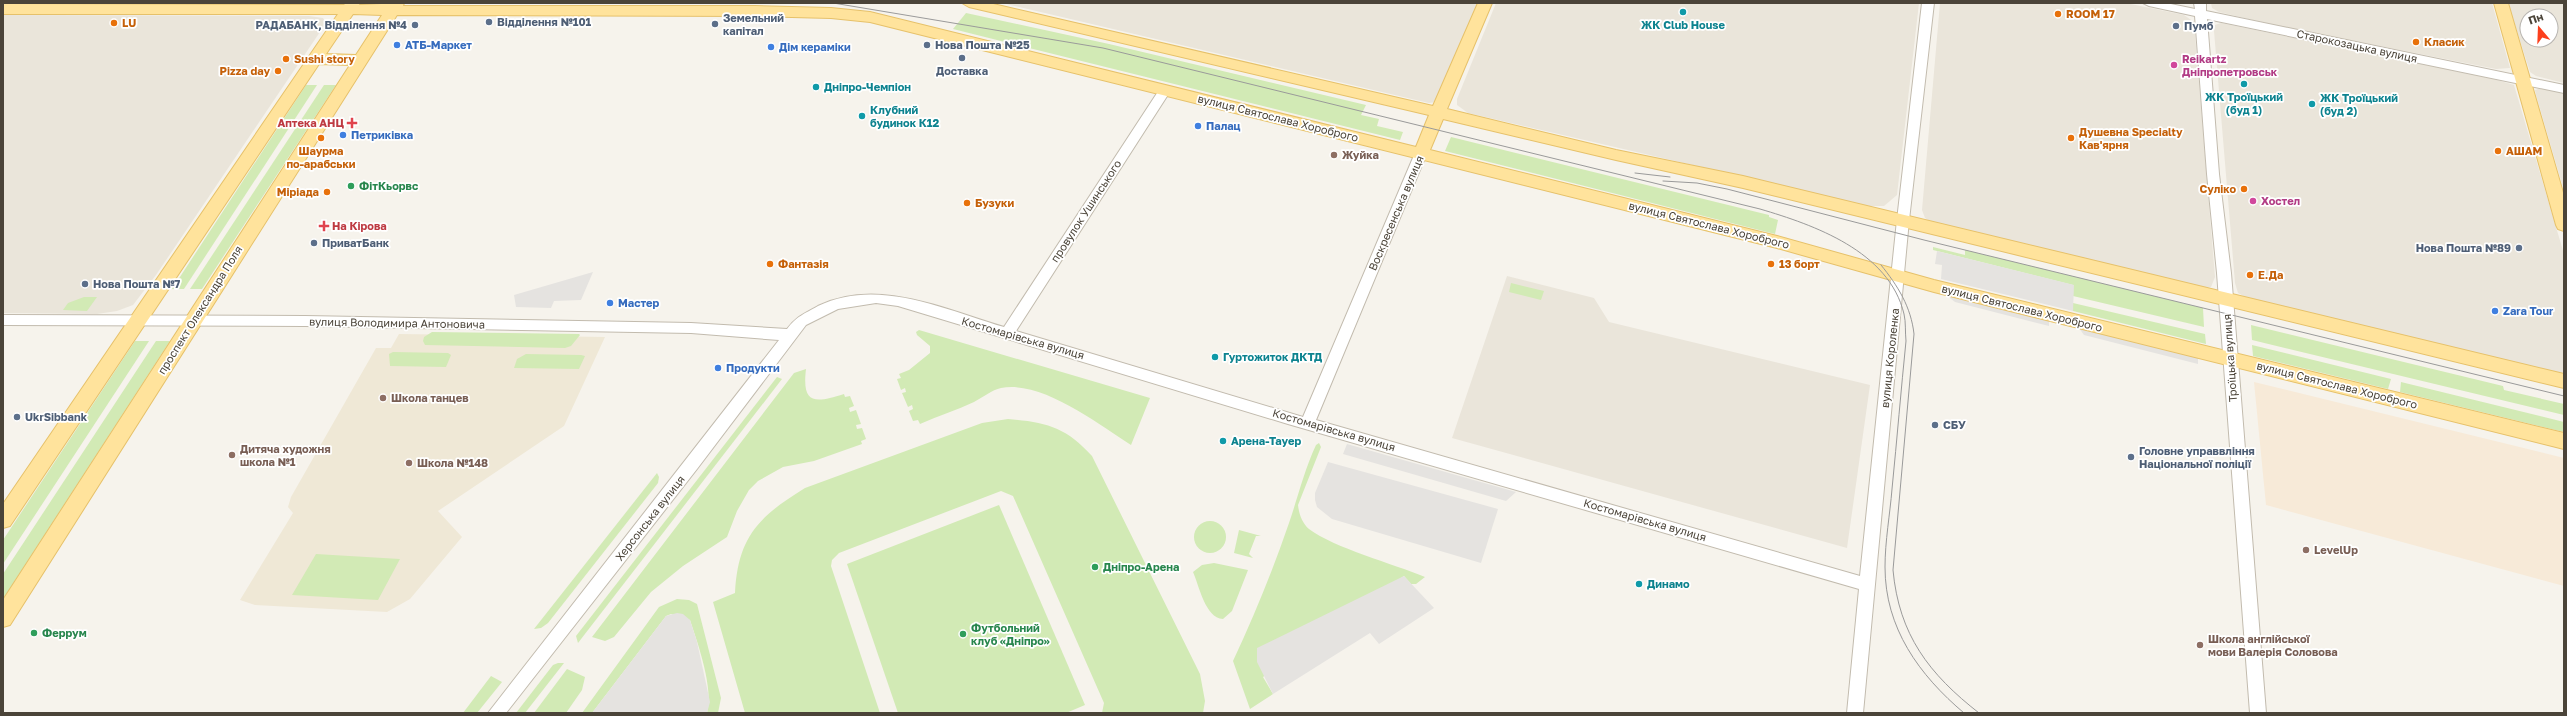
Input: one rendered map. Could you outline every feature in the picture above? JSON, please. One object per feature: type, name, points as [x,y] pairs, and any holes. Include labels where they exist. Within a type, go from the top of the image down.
[{"type":"main road","points":[[970,3],[1616,155],[1690,169],[2564,381]]},
{"type":"main road","name":"Воскресенська вулиця","points":[[1421,154],[1440,113],[1485,3]]},
{"type":"main road","points":[[2501,3],[2564,225]]},
{"type":"main road","points":[[3,520],[139,321],[350,6]]},
{"type":"main road","name":"вулиця Святослава Хороброго","points":[[3,9],[395,6],[756,11],[857,8],[878,18],[1777,242],[1898,276],[2564,441]]},
{"type":"main road","name":"проспект Олександра Поля","points":[[3,618],[395,6]]},
{"type":"main road","points":[[315,59],[360,60]]},
{"type":"street","name":"вулиця Короленка","points":[[1855,713],[1903,220],[1928,3]]},
{"type":"street","name":"Старокозацька вулиця","points":[[2149,3],[2200,8],[2564,89]]},
{"type":"street","name":"Троїцька вулиця","points":[[2200,8],[2226,299],[2242,528],[2258,713]]},
{"type":"street","name":"провулок Ушинського","points":[[1007,334],[1165,90]]},
{"type":"street","name":"Воскресенська вулиця","points":[[1308,423],[1421,154]]},
{"type":"street","name":"Костомарівська вулиця","points":[[801,321],[835,304],[876,298],[898,301],[1308,423],[1868,585]]},
{"type":"street","name":"вулиця Володимира Антоновича","points":[[3,320],[698,328],[790,335]]},
{"type":"street","name":"Херсонська вулиця","points":[[496,713],[692,465],[801,321]]},
{"type":"shaded area","points":[[1002,3],[1479,3],[1436,102],[1429,103]]},
{"type":"shaded area","points":[[1496,3],[1919,3],[1897,195],[1884,206],[1869,206],[1468,113],[1457,105],[1457,99]]},
{"type":"shaded area","points":[[1940,3],[2126,3],[2184,15],[2194,22],[2215,277],[2211,287],[2205,288],[1931,222],[1925,218],[1922,210]]},
{"type":"shaded area","points":[[2211,3],[2492,3],[2510,68],[2496,69],[2274,25],[2219,12],[2212,8]]},
{"type":"shaded area","points":[[2508,3],[2564,3],[2564,83],[2536,76],[2530,72],[2522,48],[2559,48],[2559,8],[2519,8],[2519,38]]},
{"type":"shaded area","points":[[3,15],[309,16],[323,18],[326,23],[156,275],[133,305],[117,311],[97,314],[3,313]]},
{"type":"shaded area","points":[[2221,23],[2494,79],[2514,85],[2564,254],[2564,375],[2249,299],[2238,293],[2235,283],[2214,31],[2215,25]]},
{"type":"shaded area","points":[[2541,88],[2564,93],[2564,191],[2536,95],[2535,90]]},
{"type":"shaded area","points":[[1937,251],[2074,285],[2073,311],[1941,279],[1942,265],[1935,264]]},
{"type":"shaded area","points":[[593,272],[581,300],[554,301],[551,308],[516,307],[514,295]]},
{"type":"shaded area","points":[[1507,276],[1594,298],[1609,322],[1870,385],[1847,548],[1452,438]]},
{"type":"shaded area","points":[[1946,295],[2049,321],[2049,326],[1955,302]]},
{"type":"shaded area","points":[[2079,328],[2198,357],[2198,364],[2084,335]]},
{"type":"shaded area","name":"Школа №148","points":[[399,334],[605,337],[564,426],[438,511],[462,537],[410,599],[387,612],[255,605],[240,600],[293,513],[288,507],[291,497],[376,348],[391,348]]},
{"type":"shaded area","points":[[2254,382],[2564,458],[2564,586],[2266,505]]},
{"type":"shaded area","points":[[1347,444],[1516,492],[1506,501],[1343,454]]},
{"type":"shaded area","points":[[1328,462],[1498,509],[1481,563],[1332,519],[1317,507],[1315,500],[1315,493]]},
{"type":"shaded area","points":[[1404,576],[1434,608],[1379,644],[1370,633],[1273,694],[1257,662],[1257,648]]},
{"type":"shaded area","points":[[677,613],[683,614],[690,620],[697,642],[710,702],[707,713],[592,713],[666,616]]},
{"type":"green space","points":[[966,13],[1109,44],[1366,105],[1361,115],[1379,119],[1377,126],[1403,132],[1400,140],[953,29]]},
{"type":"green space","points":[[306,85],[317,85],[184,289],[172,289]]},
{"type":"green space","points":[[324,85],[336,85],[202,289],[190,289]]},
{"type":"green space","points":[[1451,137],[1769,215],[1769,217],[1778,220],[1775,234],[1445,151]]},
{"type":"green space","points":[[1933,247],[1965,255],[1965,250],[2203,308],[2204,327],[2073,296],[2073,285],[1933,250]]},
{"type":"green space","points":[[1511,283],[1544,291],[1541,300],[1509,292]]},
{"type":"green space","points":[[84,297],[97,297],[87,311],[63,310],[68,303]]},
{"type":"green space","points":[[2073,303],[2205,334],[2206,344],[2073,311]]},
{"type":"green space","points":[[2251,325],[2503,386],[2504,390],[2564,404],[2564,415],[2252,340]]},
{"type":"green space","points":[[919,330],[1150,398],[1131,445],[1069,406],[1051,397],[1017,387],[998,389],[961,408],[920,424],[918,420],[913,421],[909,411],[913,409],[912,405],[908,407],[902,393],[906,392],[905,388],[901,390],[897,379],[901,378],[899,374],[909,370],[930,353],[930,346],[917,335],[916,332]]},
{"type":"green space","points":[[432,332],[580,335],[571,346],[565,348],[425,345],[423,341],[424,337]]},
{"type":"green space","points":[[135,341],[149,341],[3,564],[3,540]]},
{"type":"green space","points":[[156,341],[170,341],[3,599],[3,574]]},
{"type":"green space","points":[[2252,345],[2391,379],[2388,389],[2253,356]]},
{"type":"green space","points":[[393,352],[448,353],[451,355],[446,367],[390,366],[389,354]]},
{"type":"green space","points":[[526,354],[585,356],[579,369],[514,368],[517,359]]},
{"type":"green space","points":[[806,369],[806,389],[812,398],[824,399],[844,394],[845,397],[850,396],[854,406],[849,408],[850,412],[856,410],[861,424],[856,425],[857,429],[862,428],[866,439],[861,441],[862,444],[814,461],[783,467],[758,481],[749,490],[737,511],[727,537],[683,566],[651,592],[614,637],[605,641],[592,637],[794,373]]},
{"type":"green space","points":[[777,377],[782,379],[578,643],[576,636]]},
{"type":"green space","points":[[2401,382],[2564,422],[2564,432],[2400,392]]},
{"type":"green space","name":"Дніпро-Арена","points":[[1008,419],[1044,424],[1064,432],[1073,438],[1092,456],[1200,674],[1205,701],[1203,713],[1102,713],[1104,703],[1013,496],[1001,491],[839,553],[832,560],[831,566],[880,713],[745,713],[713,602],[735,593],[737,574],[746,543],[763,519],[805,488],[982,423]]},
{"type":"green space","points":[[1319,443],[1321,447],[1298,505],[1304,524],[1309,529],[1333,543],[1425,577],[1416,584],[1411,584],[1404,576],[1263,677],[1273,694],[1250,709],[1233,661],[1270,575],[1308,464],[1316,445]]},
{"type":"green space","points":[[657,473],[659,477],[658,483],[548,623],[541,628],[534,629]]},
{"type":"green space","name":"Футбольний клуб «Дніпро»","points":[[999,505],[1085,705],[1066,713],[898,713],[847,564]]},
{"type":"green space","points":[[1207,521],[1213,521],[1223,528],[1226,537],[1225,543],[1219,550],[1213,553],[1207,553],[1197,546],[1194,540],[1194,534],[1201,524]]},
{"type":"green space","points":[[1239,530],[1261,536],[1256,536],[1249,554],[1253,558],[1234,553]]},
{"type":"green space","points":[[316,554],[400,559],[378,600],[292,595]]},
{"type":"green space","points":[[1214,563],[1248,570],[1232,611],[1223,619],[1217,617],[1207,607],[1193,572],[1202,565]]},
{"type":"green space","points":[[677,599],[689,600],[697,604],[721,698],[718,713],[707,713],[709,703],[707,679],[690,620],[671,614],[666,616],[592,713],[582,713],[659,607]]},
{"type":"green space","points":[[564,663],[525,713],[516,713],[553,665]]},
{"type":"green space","points":[[567,669],[585,677],[582,690],[566,713],[534,713]]},
{"type":"green space","points":[[491,676],[502,682],[477,713],[463,713]]},
{"type":"tram line","points":[[309,3],[345,3]]},
{"type":"tram line","points":[[833,3],[1103,48],[1760,209],[1803,223],[1847,244],[1866,257],[1883,273],[1896,292],[1905,320],[1906,341],[1885,557],[1887,589],[1891,610],[1898,630],[1919,666],[1933,683],[1964,713]]},
{"type":"tram line","points":[[1635,173],[1670,177]]},
{"type":"tram line","points":[[1663,181],[1697,183],[1727,189],[1924,240],[2564,396]]},
{"type":"tram line","points":[[1881,265],[1903,297],[1910,315],[1914,334],[1893,570],[1896,593],[1910,634],[1931,668],[1945,683],[1979,713]]},
{"type":"place","name":"ЖК Club House","points":[[1683,12]]},
{"type":"place","name":"ROOM 17","points":[[2058,14]]},
{"type":"place","name":"Відділення №101","points":[[489,22]]},
{"type":"place","name":"LU","points":[[114,23]]},
{"type":"place","name":"Земельний капітал","points":[[715,24]]},
{"type":"place","name":"РАДАБАНК, Відділення №4","points":[[415,25]]},
{"type":"place","name":"Пумб","points":[[2176,26]]},
{"type":"place","name":"Класик","points":[[2416,42]]},
{"type":"place","name":"АТБ-Маркет","points":[[397,45]]},
{"type":"place","name":"Нова Пошта №25","points":[[927,45]]},
{"type":"place","name":"Дім кераміки","points":[[771,47]]},
{"type":"place","name":"Доставка","points":[[962,58]]},
{"type":"place","name":"Sushi story","points":[[286,59]]},
{"type":"place","name":"Reikartz Дніпропетровськ","points":[[2174,65]]},
{"type":"place","name":"Pizza day","points":[[278,71]]},
{"type":"place","name":"ЖК Троїцький (буд 1)","points":[[2244,84]]},
{"type":"place","name":"Дніпро-Чемпіон","points":[[816,87]]},
{"type":"place","name":"ЖК Троїцький (буд 2)","points":[[2312,104]]},
{"type":"place","name":"Клубний будинок К12","points":[[862,116]]},
{"type":"place","name":"Аптека АНЦ","points":[[352,123]]},
{"type":"place","name":"Палац","points":[[1198,126]]},
{"type":"place","name":"Петриківка","points":[[343,135]]},
{"type":"place","name":"Шаурма по-арабськи","points":[[321,138]]},
{"type":"place","name":"Душевна Specialty Кав'ярня","points":[[2071,138]]},
{"type":"place","name":"АШАМ","points":[[2498,151]]},
{"type":"place","name":"Жуйка","points":[[1334,155]]},
{"type":"place","name":"ФiтКьорвс","points":[[351,186]]},
{"type":"place","name":"Суліко","points":[[2244,189]]},
{"type":"place","name":"Міріада","points":[[327,192]]},
{"type":"place","name":"Хостел","points":[[2253,201]]},
{"type":"place","name":"Бузуки","points":[[967,203]]},
{"type":"place","name":"На Кірова","points":[[324,226]]},
{"type":"place","name":"ПриватБанк","points":[[314,243]]},
{"type":"place","name":"Нова Пошта №89","points":[[2519,248]]},
{"type":"place","name":"Фантазія","points":[[770,264]]},
{"type":"place","name":"13 борт","points":[[1771,264]]},
{"type":"place","name":"Е.Да","points":[[2250,275]]},
{"type":"place","name":"Нова Пошта №7","points":[[85,284]]},
{"type":"place","name":"Мастер","points":[[610,303]]},
{"type":"place","name":"Zara Tour","points":[[2495,311]]},
{"type":"place","name":"Гуртожиток ДКТД","points":[[1215,357]]},
{"type":"place","name":"Продукти","points":[[718,368]]},
{"type":"place","name":"Школа танцев","points":[[383,398]]},
{"type":"place","name":"UkrSibbank","points":[[17,417]]},
{"type":"place","name":"СБУ","points":[[1935,425]]},
{"type":"place","name":"Арена-Тауер","points":[[1223,441]]},
{"type":"place","name":"Дитяча художня школа №1","points":[[232,455]]},
{"type":"place","name":"Головне управвління Національної поліції","points":[[2131,457]]},
{"type":"place","name":"Школа №148","points":[[409,463]]},
{"type":"place","name":"LevelUp","points":[[2306,550]]},
{"type":"place","name":"Дніпро-Арена","points":[[1095,567]]},
{"type":"place","name":"Динамо","points":[[1639,584]]},
{"type":"place","name":"Феррум","points":[[34,633]]},
{"type":"place","name":"Футбольний клуб «Дніпро»","points":[[963,634]]},
{"type":"place","name":"Школа англійської мови Валерія Соловова","points":[[2200,645]]}]
